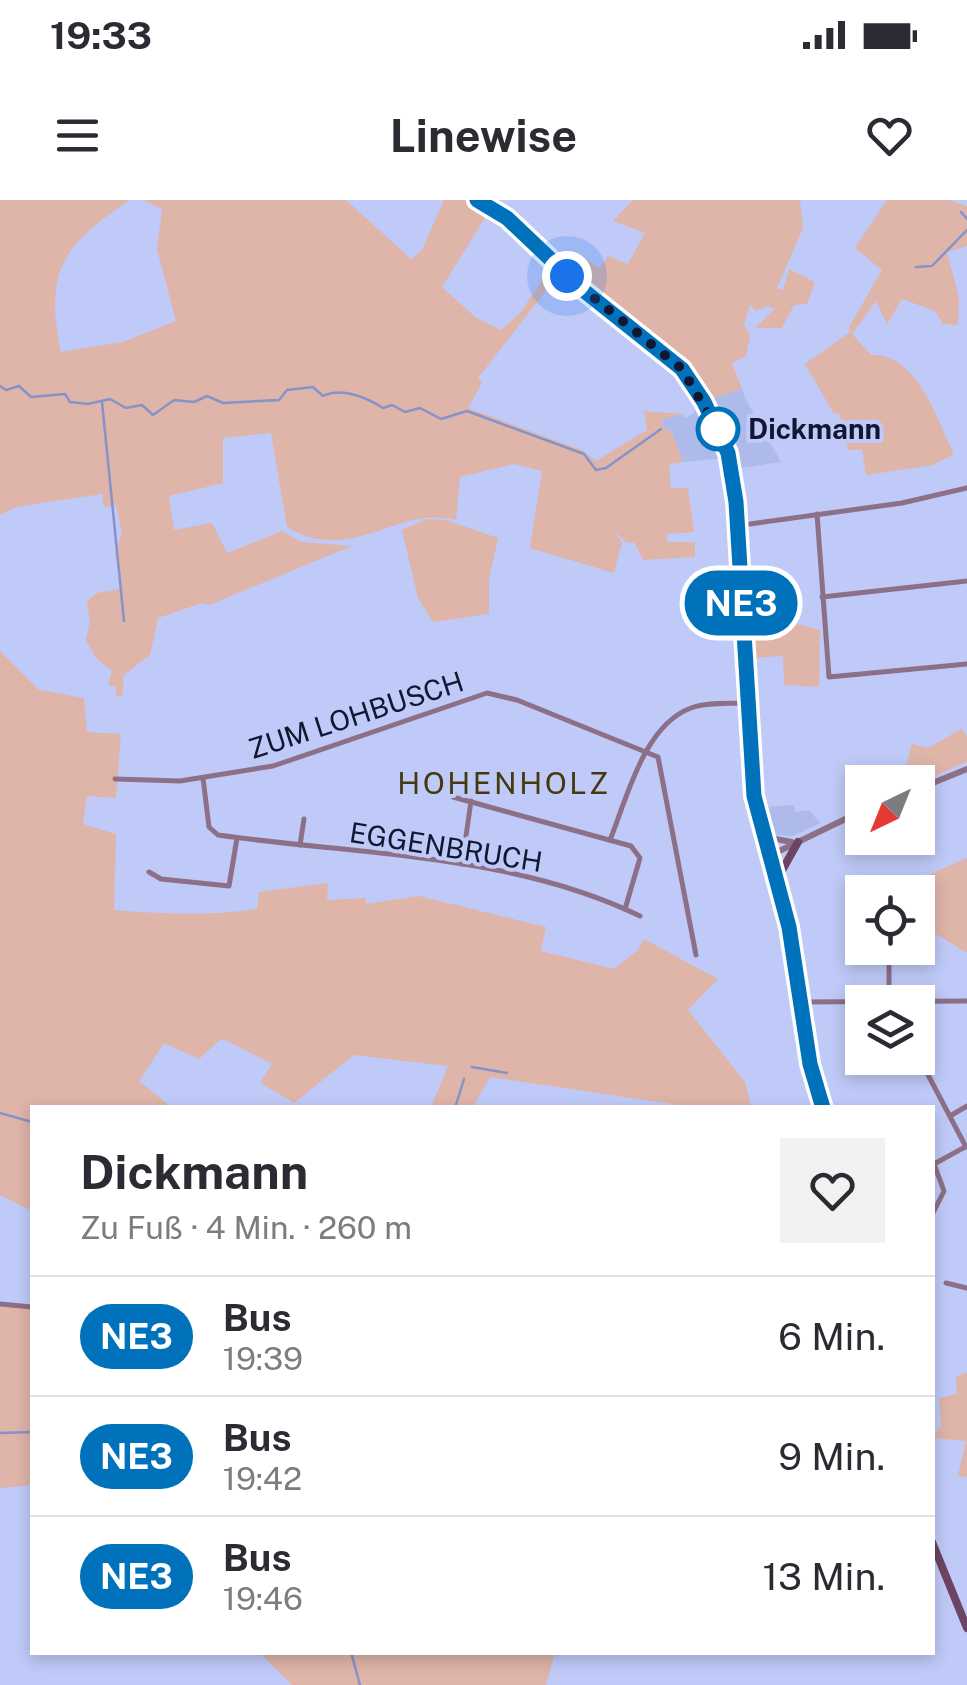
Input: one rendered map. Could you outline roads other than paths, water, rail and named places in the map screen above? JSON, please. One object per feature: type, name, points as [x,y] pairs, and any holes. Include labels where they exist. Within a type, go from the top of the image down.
[{"type":"main road","points":[[477,200],[507,218],[583,290],[682,369],[716,425],[734,478],[746,703],[758,824],[789,927],[812,1073],[822,1105]]},
{"type":"main road","points":[[776,881],[798,842]]},
{"type":"main road","points":[[935,1549],[967,1628]]},
{"type":"street","points":[[750,524],[967,489]]},
{"type":"street","points":[[816,514],[829,677],[967,664]]},
{"type":"street","points":[[822,596],[967,581]]},
{"type":"street","name":"ZUM LOHBUSCH","points":[[115,780],[203,778],[293,760],[486,694],[517,700],[658,757],[696,955]]},
{"type":"street","points":[[610,840],[665,724],[688,709],[746,703]]},
{"type":"street","points":[[935,782],[967,769]]},
{"type":"street","points":[[149,872],[161,879],[229,886],[237,838],[218,835],[209,827],[203,778]]},
{"type":"street","points":[[453,797],[631,846],[640,858],[625,909]]},
{"type":"street","points":[[462,864],[471,802]]},
{"type":"street","points":[[300,845],[304,819]]},
{"type":"street","points":[[768,857],[845,820]]},
{"type":"street","points":[[758,824],[770,838],[798,842]]},
{"type":"street","name":"EGGENBRUCH","points":[[237,838],[462,864],[542,882],[640,916]]},
{"type":"street","points":[[935,1001],[967,1001]]},
{"type":"street","points":[[800,1002],[845,1002]]},
{"type":"street","points":[[928,1075],[967,1146],[935,1163]]},
{"type":"street","points":[[950,1116],[967,1106]]},
{"type":"street","points":[[935,1169],[944,1191],[935,1209]]},
{"type":"street","points":[[946,1283],[967,1288]]},
{"type":"street","points":[[0,1304],[30,1307]]},
{"type":"waterway","points":[[961,212],[967,219]]},
{"type":"waterway","points":[[916,267],[932,266],[967,230]]},
{"type":"waterway","points":[[0,386],[6,390],[19,386],[31,397],[65,394],[70,402],[88,404],[110,399],[126,408],[142,405],[153,415],[174,400],[194,402],[207,396],[223,403],[279,400],[287,390],[313,387],[323,396],[345,393],[383,408],[392,405],[405,412],[420,408],[441,419],[467,411],[584,454],[596,470],[606,468],[661,429]]},
{"type":"waterway","points":[[102,402],[124,621]]},
{"type":"waterway","points":[[472,1067],[507,1073]]},
{"type":"waterway","points":[[456,1105],[464,1079]]},
{"type":"waterway","points":[[0,1113],[30,1121]]},
{"type":"waterway","points":[[0,1433],[30,1432]]},
{"type":"waterway","points":[[352,1655],[360,1685]]},
{"type":"place","name":"Dickmann","points":[[718,429]]},
{"type":"district","name":"HOHENHOLZ","points":[[504,784]]}]
